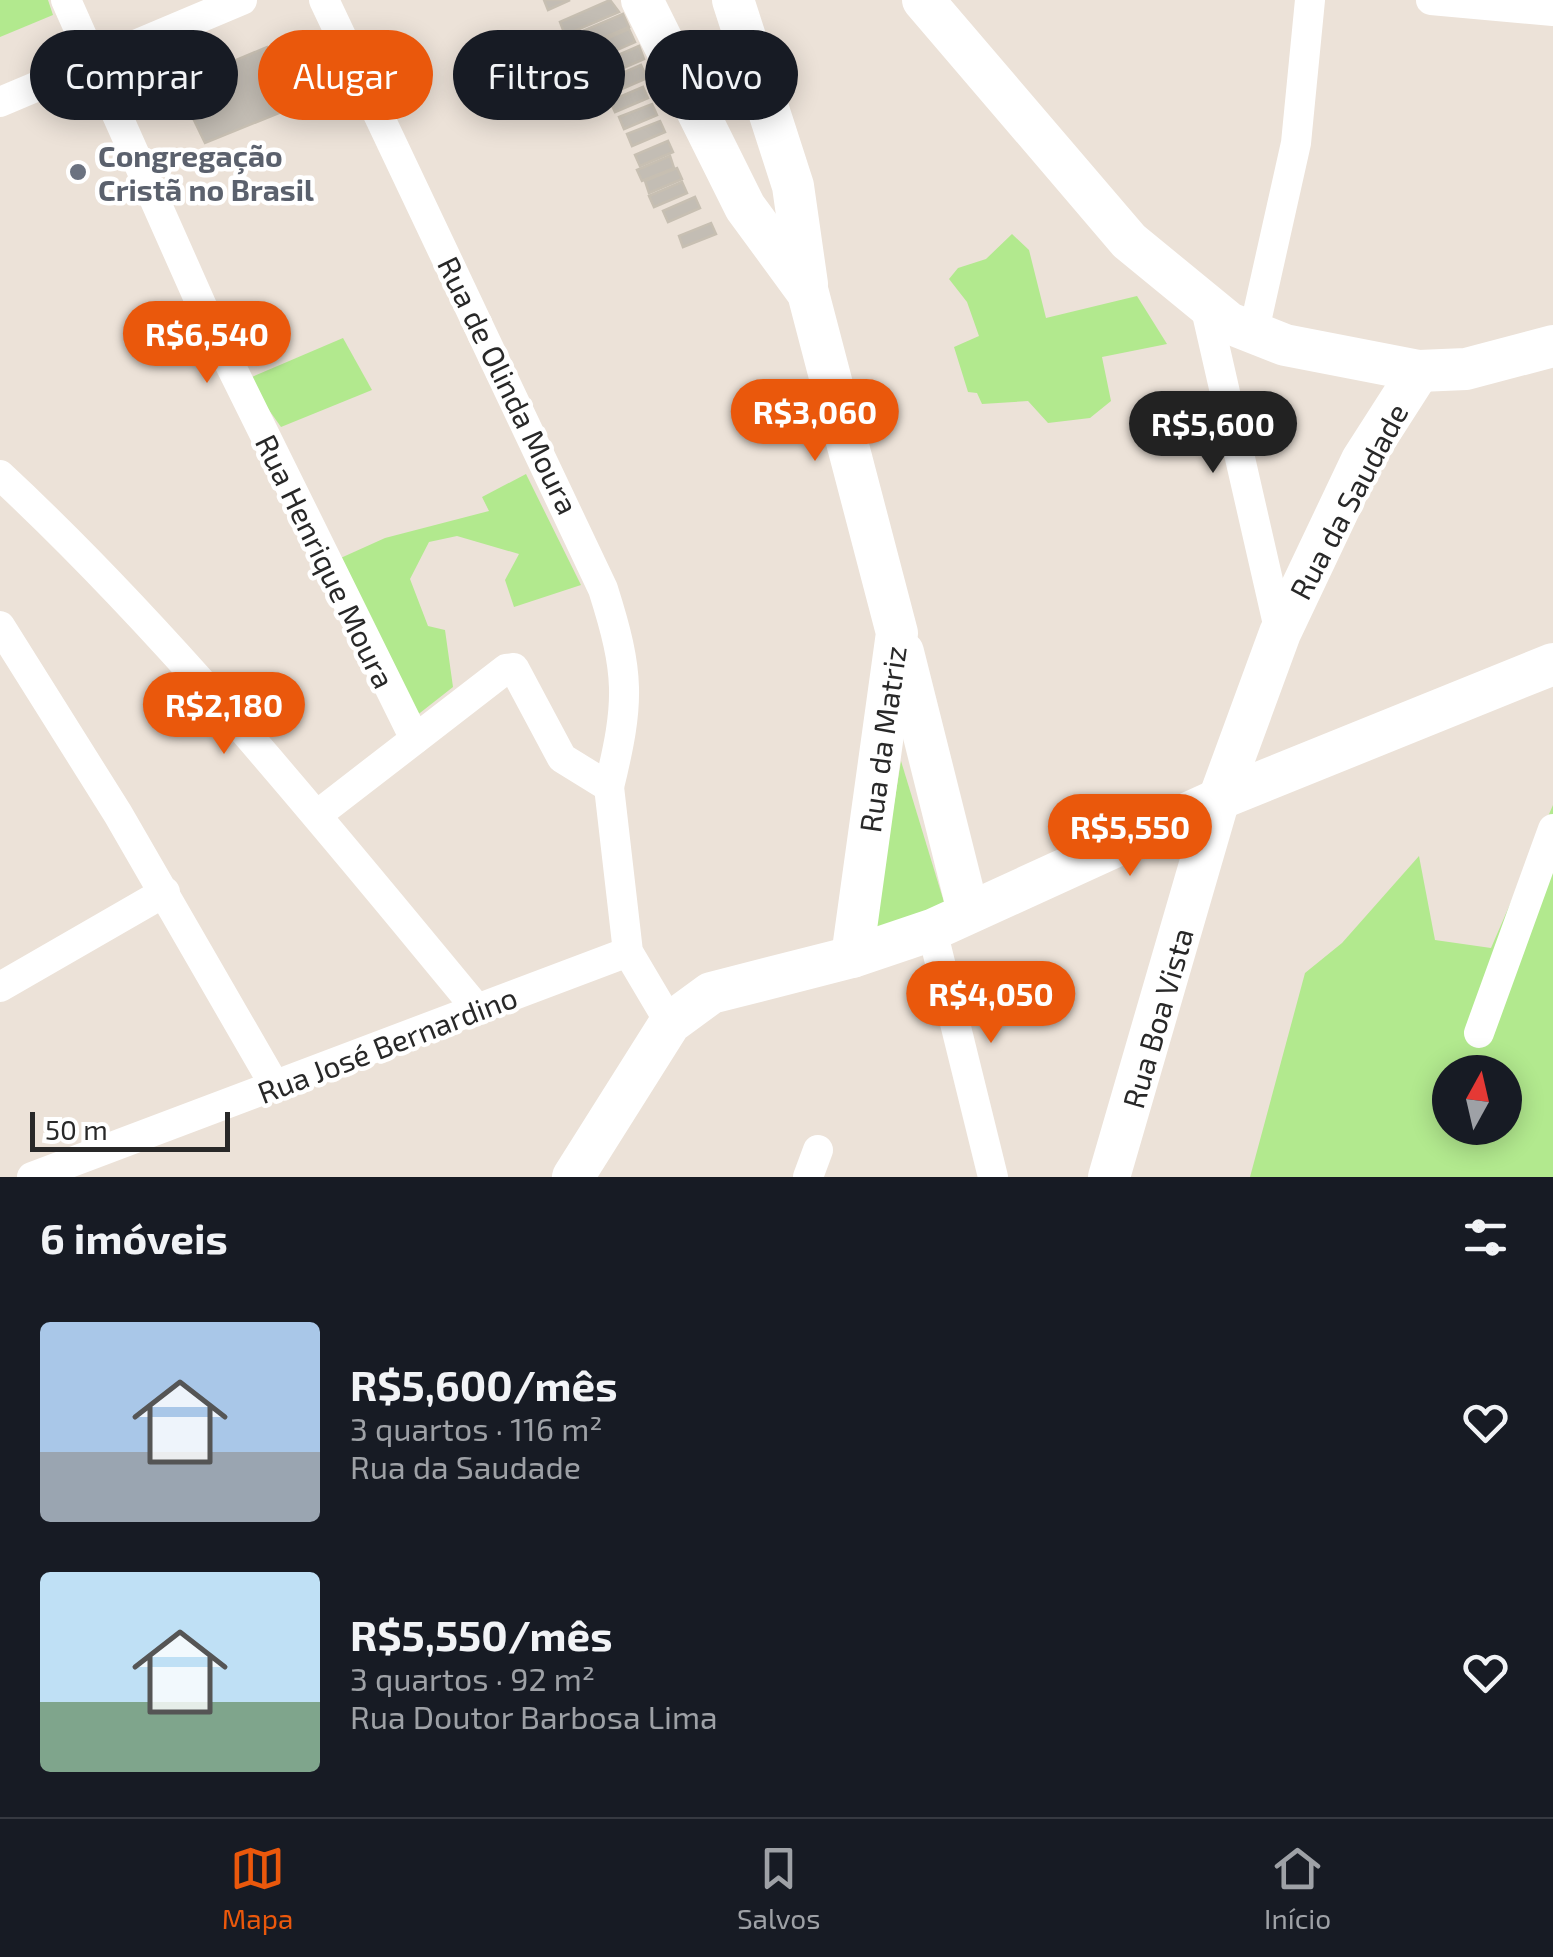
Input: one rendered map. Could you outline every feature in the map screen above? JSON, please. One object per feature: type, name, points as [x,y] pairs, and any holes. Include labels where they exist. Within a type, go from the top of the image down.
[{"type":"street","name":"Rua Henrique Moura","points":[[66,0],[79,30]]},
{"type":"street","points":[[171,30],[242,0]]},
{"type":"street","name":"Rua de Olinda Moura","points":[[324,0],[603,588],[620,644],[626,710],[609,786],[628,952]]},
{"type":"street","name":"Rua da Matriz","points":[[642,0],[746,207],[808,293]]},
{"type":"street","name":"Rua da Matriz","points":[[733,0],[793,186],[808,293],[897,632],[852,957]]},
{"type":"street","points":[[1252,335],[1296,143],[1310,0]]},
{"type":"street","points":[[1431,0],[1553,11]]},
{"type":"street","points":[[930,2],[1129,241],[1205,306],[1252,335],[1419,371],[1466,369],[1553,346]]},
{"type":"street","points":[[0,102],[30,89]]},
{"type":"street","name":"Rua Henrique Moura","points":[[119,120],[209,322],[415,739]]},
{"type":"street","points":[[746,207],[793,186]]},
{"type":"street","name":"Rua da Saudade","points":[[1205,306],[1280,632]]},
{"type":"street","name":"Rua da Saudade","points":[[1219,800],[1280,632],[1362,460],[1419,371]]},
{"type":"street","points":[[0,474],[120,594],[317,815],[478,1010]]},
{"type":"street","points":[[0,626],[165,892],[275,1086]]},
{"type":"street","points":[[897,632],[993,1177]]},
{"type":"street","points":[[573,1177],[670,1024],[711,993],[852,957],[950,920],[1219,800],[1553,664]]},
{"type":"street","points":[[317,815],[506,670],[514,668],[562,758],[609,786]]},
{"type":"street","name":"Rua Boa Vista","points":[[1109,1177],[1219,800]]},
{"type":"street","points":[[1478,1033],[1553,828]]},
{"type":"street","points":[[0,987],[165,892]]},
{"type":"street","points":[[628,952],[670,1024]]},
{"type":"street","name":"Rua José Bernardino","points":[[32,1177],[628,952]]},
{"type":"green space","points":[[0,0],[48,0],[53,15],[0,37]]},
{"type":"green space","points":[[1012,234],[1029,250],[1046,318],[1137,296],[1167,344],[1102,357],[1111,401],[1090,418],[1048,423],[1028,401],[982,404],[977,393],[968,392],[954,347],[979,336],[967,302],[949,279],[958,268],[986,259]]},
{"type":"green space","points":[[343,338],[372,390],[281,427],[247,379]]},
{"type":"green space","points":[[526,474],[581,585],[514,607],[505,580],[519,554],[457,536],[429,542],[410,579],[428,626],[445,630],[453,687],[411,720],[334,561],[385,538],[489,511],[482,497]]},
{"type":"green space","points":[[901,761],[947,912],[872,940]]},
{"type":"green space","points":[[1553,805],[1553,1177],[1250,1177],[1305,973],[1342,943],[1419,856],[1435,940],[1491,948]]},
{"type":"building","points":[[544,0],[570,0],[548,10]]},
{"type":"building","points":[[610,0],[619,12],[577,30],[563,30],[560,22]]},
{"type":"building","points":[[623,14],[629,27],[622,30],[585,30]]},
{"type":"building","points":[[629,29],[635,42],[625,46],[625,31]]},
{"type":"building","points":[[639,46],[644,59],[625,67],[625,52]]},
{"type":"building","points":[[258,51],[258,120],[262,120],[205,143],[194,120],[238,120],[238,59]]},
{"type":"building","points":[[641,65],[645,79],[625,88],[625,72]]},
{"type":"building","points":[[643,87],[645,99],[625,108],[625,95]]},
{"type":"building","points":[[645,107],[645,120],[624,129],[620,120],[625,120],[625,115]]},
{"type":"building","points":[[660,121],[665,132],[632,146],[627,134]]},
{"type":"building","points":[[668,141],[673,152],[640,166],[635,155]]},
{"type":"building","points":[[670,156],[674,168],[642,181],[637,170]]},
{"type":"building","points":[[677,168],[682,179],[649,193],[645,181]]},
{"type":"building","points":[[682,182],[687,193],[654,207],[649,196]]},
{"type":"building","points":[[695,197],[700,208],[668,222],[663,211]]},
{"type":"building","points":[[711,223],[716,234],[683,247],[679,236]]},
{"type":"place","name":"Congregação Cristã no Brasil","points":[[78,172]]}]
